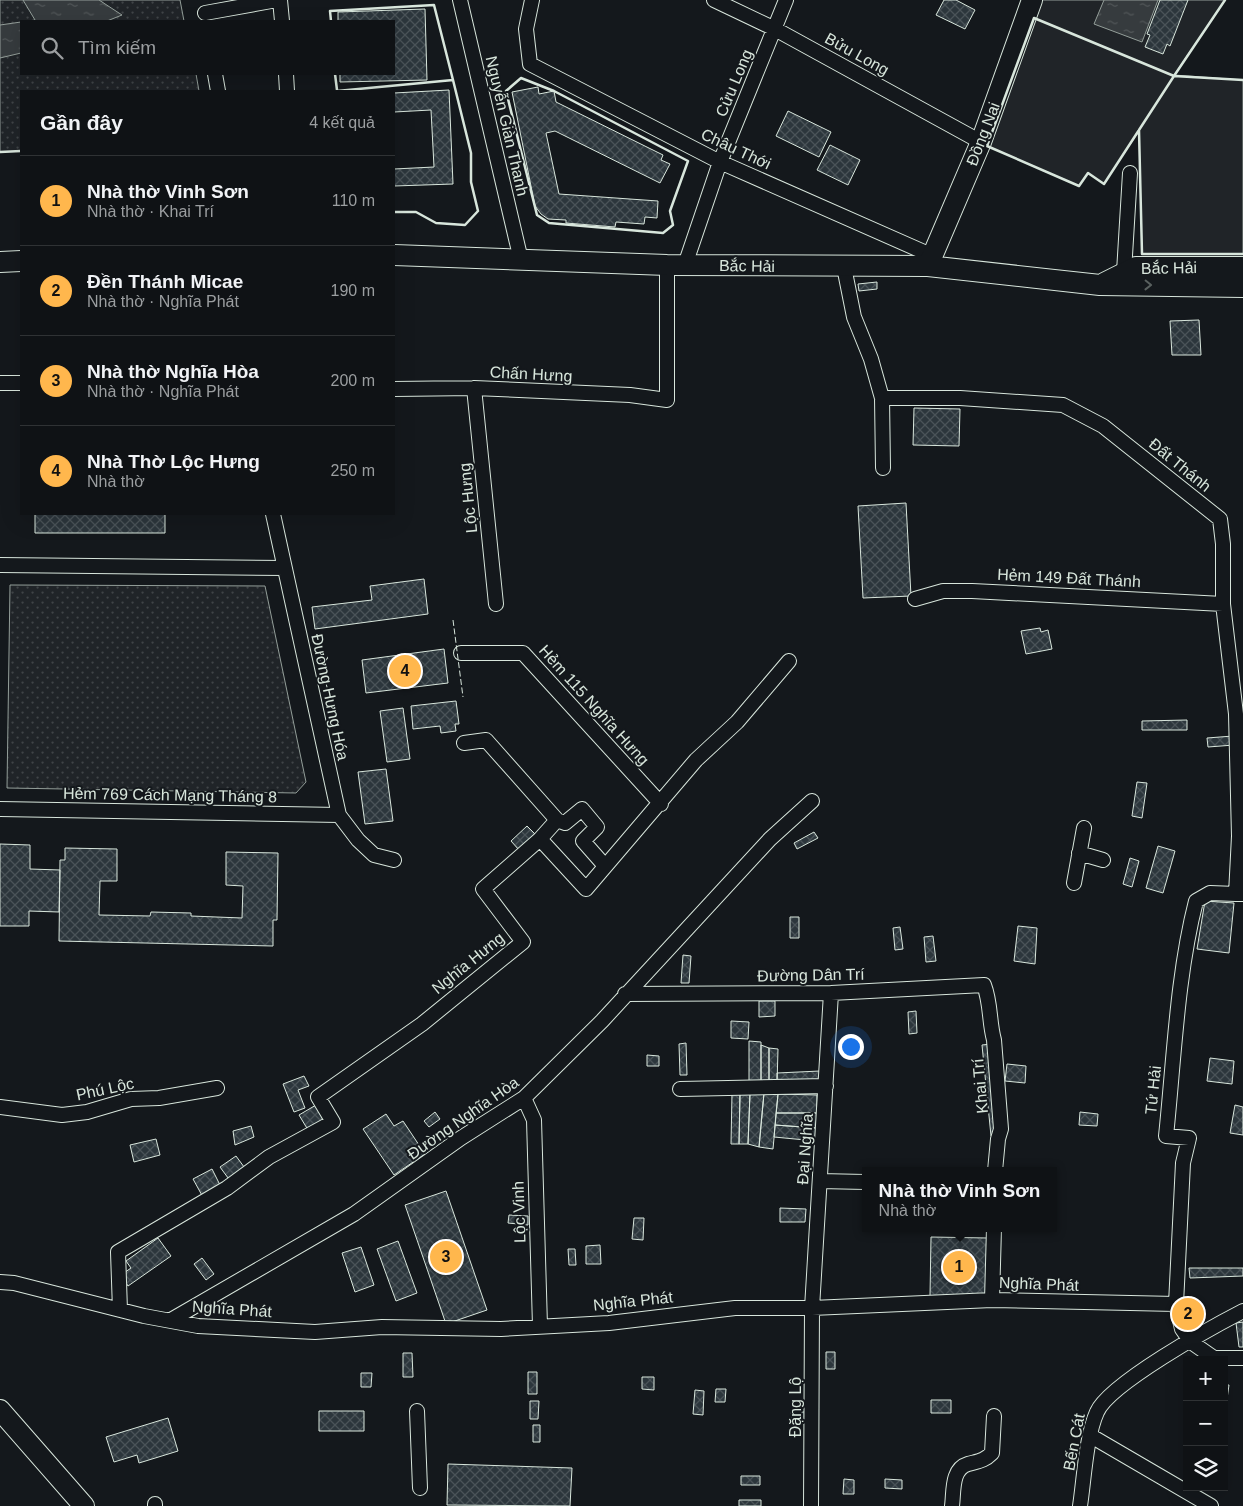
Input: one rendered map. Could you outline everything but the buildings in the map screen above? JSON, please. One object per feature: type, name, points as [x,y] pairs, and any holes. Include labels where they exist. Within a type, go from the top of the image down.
[{"type":"street","points":[[204,12],[279,0],[282,20]]},
{"type":"street","name":"Nguyễn Giàn Thanh","points":[[460,0],[521,260]]},
{"type":"street","name":"Châu Thới","points":[[532,0],[526,29],[530,64],[720,162],[930,261]]},
{"type":"street","name":"Bửu Long","points":[[714,0],[775,29],[981,142]]},
{"type":"street","name":"Cửu Long","points":[[667,400],[676,265],[786,0]]},
{"type":"street","name":"Đồng Nai","points":[[930,261],[981,142],[1030,1]]},
{"type":"street","points":[[215,75],[218,90]]},
{"type":"street","points":[[286,75],[287,90]]},
{"type":"street","points":[[1124,272],[1130,173]]},
{"type":"street","name":"Bắc Hải","points":[[395,255],[676,265],[844,267],[930,261],[1100,285],[1243,287]]},
{"type":"street","points":[[0,262],[20,261]]},
{"type":"street","points":[[844,267],[854,317],[871,359],[882,398],[883,468]]},
{"type":"street","name":"Bắc Hải","points":[[1100,285],[1136,267],[1243,268]]},
{"type":"street","points":[[0,383],[20,383]]},
{"type":"street","name":"Chấn Hưng","points":[[395,388],[474,388],[630,395],[667,400]]},
{"type":"street","name":"Lộc Hưng","points":[[474,388],[496,604]]},
{"type":"street","name":"Đất Thánh","points":[[882,398],[960,398],[1062,405],[1103,426],[1220,519],[1223,544],[1223,604],[1236,714],[1240,894]]},
{"type":"street","name":"Đường Hưng Hóa","points":[[273,515],[339,815],[358,840],[374,855],[394,860]]},
{"type":"street","points":[[0,566],[285,568]]},
{"type":"street","name":"Hẻm 149 Đất Thánh","points":[[915,598],[943,591],[972,591],[1223,604]]},
{"type":"street","name":"Hẻm 115 Nghĩa Hưng","points":[[461,653],[523,653],[661,804]]},
{"type":"street","points":[[557,820],[540,839],[586,889],[661,804],[696,760],[737,722],[789,661]]},
{"type":"street","points":[[464,743],[486,740],[557,820],[565,823],[582,809],[597,827],[583,841],[605,866]]},
{"type":"street","name":"Đường Nghĩa Hòa","points":[[171,1320],[354,1214],[461,1138],[524,1098],[602,1021],[770,839],[812,801]]},
{"type":"street","name":"Hẻm 769 Cách Mạng Tháng 8","points":[[0,809],[339,815]]},
{"type":"street","points":[[1074,883],[1084,828]]},
{"type":"street","name":"Nghĩa Hưng","points":[[120,1310],[118,1252],[227,1188],[269,1156],[333,1122],[318,1097],[422,1024],[523,942],[483,889],[540,839]]},
{"type":"street","points":[[1079,853],[1103,860]]},
{"type":"street","name":"Tứ Hải","points":[[1176,1304],[1183,1163],[1189,1138],[1166,1136],[1190,924],[1196,901],[1210,893],[1240,894]]},
{"type":"street","name":"Đường Dân Trí","points":[[625,994],[830,993],[984,986],[989,998]]},
{"type":"street","name":"Đại Nghĩa","points":[[812,1308],[830,993]]},
{"type":"street","name":"Khai Trí","points":[[989,998],[1001,1129],[998,1139],[996,1167]]},
{"type":"street","points":[[680,1089],[826,1086]]},
{"type":"street","name":"Phú Lộc","points":[[0,1107],[62,1115],[86,1112],[131,1099],[159,1098],[217,1088]]},
{"type":"street","name":"Lộc Vinh","points":[[524,1098],[534,1120],[540,1326]]},
{"type":"street","points":[[820,1181],[862,1182]]},
{"type":"street","points":[[992,1300],[994,1232]]},
{"type":"street","name":"Nghĩa Phát","points":[[0,1282],[14,1283],[120,1310],[198,1326],[315,1332],[382,1327],[501,1329],[608,1323],[735,1308],[812,1308],[992,1300],[1176,1304]]},
{"type":"street","points":[[1176,1304],[1182,1329],[1191,1342],[1214,1358],[1243,1358]]},
{"type":"street","name":"Đặng Lộ","points":[[811,1506],[812,1308]]},
{"type":"street","name":"Bến Cát","points":[[1080,1506],[1091,1436],[1097,1412],[1110,1395],[1191,1342],[1243,1311]]},
{"type":"street","points":[[0,1410],[84,1506]]},
{"type":"street","points":[[417,1411],[420,1488]]},
{"type":"street","points":[[952,1506],[955,1476],[966,1465],[982,1462],[992,1453],[994,1416]]},
{"type":"street","points":[[1091,1436],[1211,1506]]},
{"type":"shaded area","points":[[0,0],[180,0],[184,20],[20,20],[20,75],[196,75],[199,90],[20,90],[20,151],[0,152]]},
{"type":"shaded area","points":[[1041,0],[1225,0],[1174,75],[1243,80],[1243,254],[1142,254],[1139,131],[1104,184],[1088,173],[1079,186],[987,146]]},
{"type":"shaded area","points":[[10,585],[265,586],[306,782],[296,793],[7,788]]},
{"type":"water","points":[[23,0],[99,0],[122,15],[110,20],[35,20]]},
{"type":"water","points":[[1104,0],[1158,0],[1142,42],[1094,24]]},
{"type":"water","points":[[20,22],[20,53],[0,58],[0,25]]},
{"type":"fence","points":[[453,620],[463,697]]},
{"type":"fence","points":[[317,649],[333,710]]},
{"type":"wall","points":[[1174,76],[1225,0]]},
{"type":"wall","points":[[331,20],[330,11],[434,5],[453,80]]},
{"type":"wall","points":[[1034,18],[1174,76],[1104,184],[1088,173],[1079,186],[987,146],[1034,18]]},
{"type":"wall","points":[[335,75],[337,90]]},
{"type":"wall","points":[[1174,76],[1243,80]]},
{"type":"wall","points":[[521,78],[554,91],[688,161],[670,211],[673,225],[663,233],[549,223],[537,215],[506,91],[521,78]]},
{"type":"wall","points":[[348,90],[453,80],[471,153],[471,182],[478,211],[465,225],[436,223],[416,212],[395,212]]},
{"type":"wall","points":[[1139,130],[1142,254],[1243,254]]},
{"type":"wall","points":[[0,152],[20,151]]},
{"type":"place","name":"Nhà Thờ Lộc Hưng","points":[[405,671]]},
{"type":"place","name":"Nhà thờ Nghĩa Hòa","points":[[446,1257]]},
{"type":"place","name":"Nhà thờ Vinh Sơn","points":[[959,1267]]},
{"type":"place","name":"Đền Thánh Micae","points":[[1188,1314]]}]
